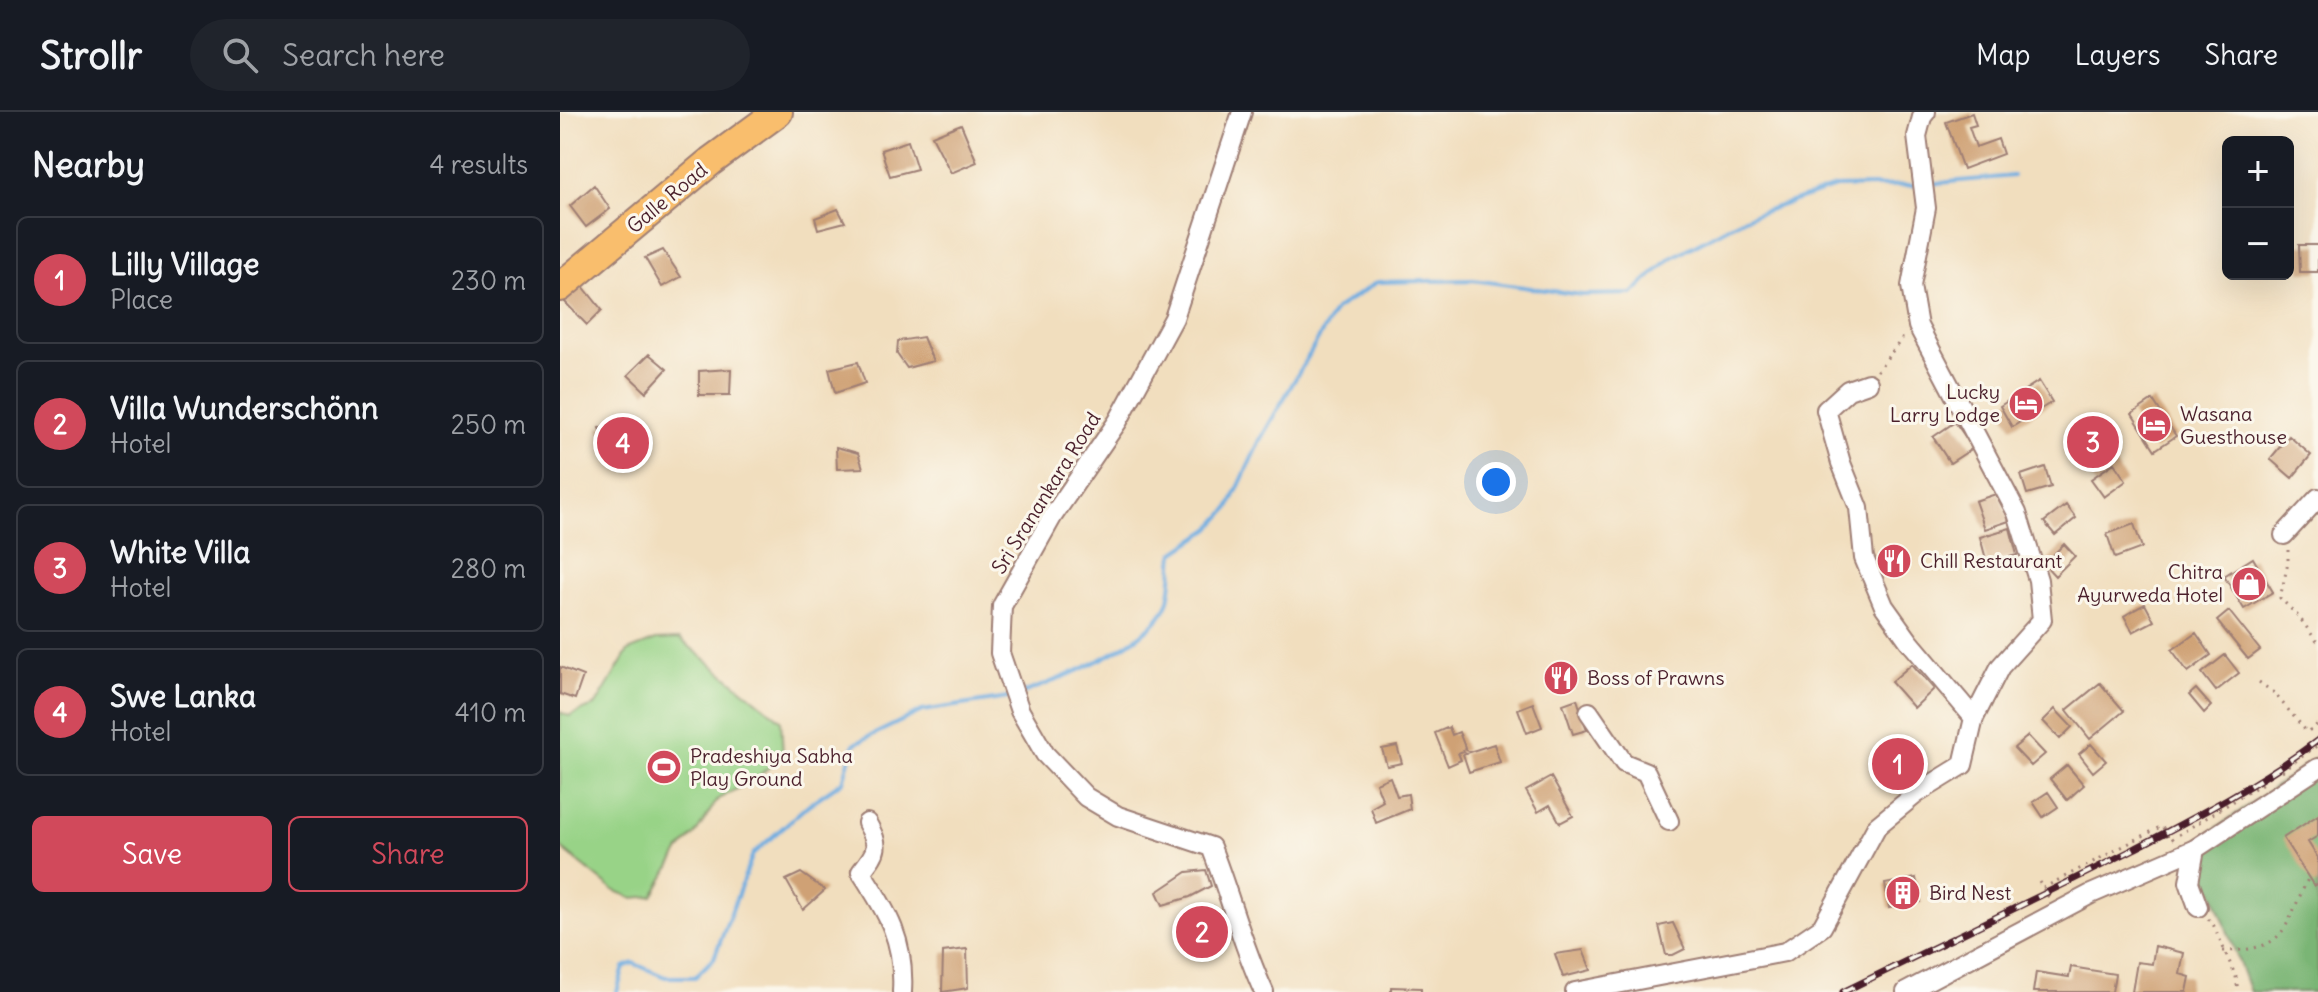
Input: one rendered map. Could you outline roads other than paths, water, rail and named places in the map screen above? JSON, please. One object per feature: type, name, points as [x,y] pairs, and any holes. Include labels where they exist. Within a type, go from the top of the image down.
[{"type":"highway","name":"Galle Road","points":[[560,287],[760,117]]},
{"type":"street","name":"Sri Sranankara Road","points":[[1242,112],[1226,152],[1174,318],[1118,421],[1052,517],[1002,606],[1000,653],[1020,711],[1045,754],[1086,797],[1118,816],[1211,847],[1231,899],[1247,956],[1264,992]]},
{"type":"street","points":[[1575,992],[1638,986],[1785,952],[1822,927],[1877,826],[1916,794],[1963,765],[1974,718],[2000,667],[2042,620],[2038,580],[2017,513],[1918,326],[1911,286],[1926,208],[1917,136],[1926,112]]},
{"type":"street","points":[[1868,383],[1848,390],[1826,410],[1841,463],[1859,508],[1864,558],[1884,606],[1909,641],[1974,718]]},
{"type":"street","points":[[2284,535],[2318,498]]},
{"type":"street","points":[[1589,712],[1624,763],[1646,772],[1669,821]]},
{"type":"street","points":[[1906,992],[2091,894],[2195,849],[2318,768]]},
{"type":"street","points":[[867,823],[876,839],[876,852],[861,872],[879,900],[898,940],[903,971],[902,992]]},
{"type":"street","points":[[2195,849],[2189,882],[2198,907]]},
{"type":"waterway","points":[[1928,184],[2013,176]]},
{"type":"waterway","points":[[1020,694],[1057,680],[1125,646],[1159,618],[1170,597],[1174,553],[1210,529],[1229,508],[1260,440],[1335,310],[1377,282],[1473,280],[1582,295],[1632,294],[1671,258],[1745,218],[1835,187],[1919,185]]},
{"type":"waterway","points":[[617,992],[624,967],[633,963],[665,977],[695,977],[714,958],[753,854],[808,805],[843,781],[854,744],[922,711],[1008,698]]},
{"type":"railway","points":[[1843,992],[2134,849],[2251,785],[2318,740]]},
{"type":"place","name":"Lucky Larry Lodge","points":[[2026,404]]},
{"type":"place","name":"Wasana Guesthouse","points":[[2154,425]]},
{"type":"place","name":"White Villa","points":[[2093,442]]},
{"type":"place","name":"Swe Lanka","points":[[623,443]]},
{"type":"place","name":"Chill Restaurant","points":[[1894,561]]},
{"type":"place","name":"Chitra Ayurweda Hotel","points":[[2249,584]]},
{"type":"place","name":"Boss of Prawns","points":[[1561,678]]},
{"type":"place","name":"Lilly Village","points":[[1898,764]]},
{"type":"place","name":"Pradeshiya Sabha Play Ground","points":[[664,767]]},
{"type":"place","name":"Bird Nest","points":[[1903,893]]},
{"type":"place","name":"Villa Wunderschönn","points":[[1202,932]]}]
